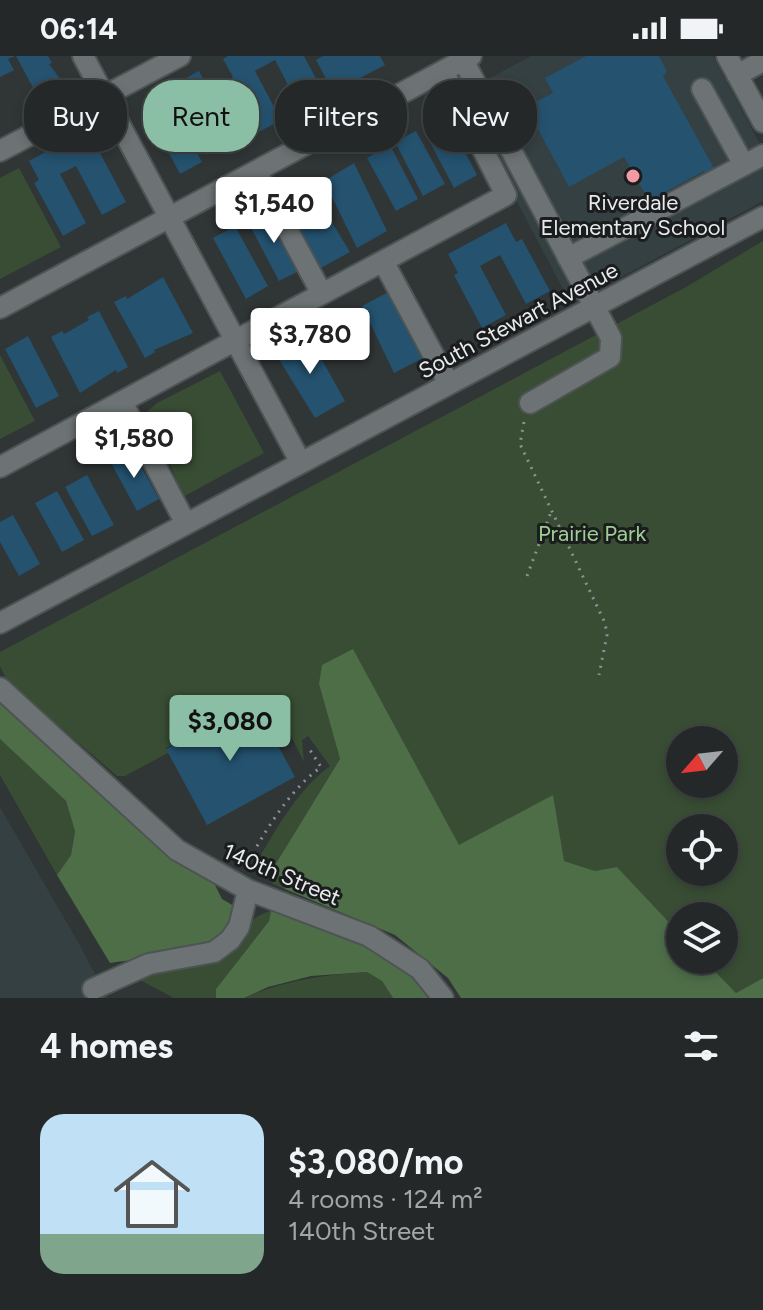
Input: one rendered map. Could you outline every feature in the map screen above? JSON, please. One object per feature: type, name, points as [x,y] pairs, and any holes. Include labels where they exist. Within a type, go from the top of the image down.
[{"type":"street","points":[[83,56],[96,80]]},
{"type":"street","points":[[127,85],[180,56]]},
{"type":"street","points":[[727,56],[763,122]]},
{"type":"street","points":[[0,308],[467,58],[611,338],[610,357],[530,403]]},
{"type":"street","points":[[737,75],[763,61]]},
{"type":"street","points":[[0,467],[506,195],[443,71]]},
{"type":"street","points":[[702,89],[744,165]]},
{"type":"street","points":[[127,138],[301,463]]},
{"type":"street","points":[[0,151],[24,139]]},
{"type":"street","points":[[568,258],[763,155]]},
{"type":"street","points":[[256,171],[322,294]]},
{"type":"street","name":"South Stewart Avenue","points":[[0,623],[763,217]]},
{"type":"street","points":[[383,261],[449,384]]},
{"type":"street","points":[[122,402],[186,524]]},
{"type":"street","name":"140th Street","points":[[0,688],[177,850],[242,887],[369,936],[420,969],[443,998]]},
{"type":"street","points":[[93,989],[149,964],[214,952],[230,940],[239,927],[242,887]]},
{"type":"path","points":[[530,403],[520,444],[605,623],[607,635],[599,675]]},
{"type":"path","points":[[527,576],[551,512]]},
{"type":"path","points":[[242,887],[266,830],[290,798],[321,767],[308,747]]},
{"type":"shaded area","name":"Riverdale Elementary School","points":[[531,56],[713,56],[763,150],[763,201],[571,304],[491,152],[537,152],[537,80],[486,80]]},
{"type":"shaded area","points":[[0,807],[78,942],[108,998],[0,998]]},
{"type":"green space","points":[[19,168],[61,247],[0,279],[0,178]]},
{"type":"green space","name":"Prairie Park","points":[[763,241],[763,978],[736,993],[718,974],[738,974],[738,902],[666,902],[666,919],[617,867],[595,871],[564,861],[459,846],[353,650],[319,684],[340,759],[275,865],[285,889],[273,884],[259,869],[259,858],[299,796],[330,766],[308,736],[302,740],[304,762],[290,734],[276,742],[253,701],[166,748],[168,753],[125,776],[117,776],[7,681],[0,666],[0,652],[686,287]]},
{"type":"green space","points":[[0,355],[35,421],[0,439]]},
{"type":"green space","points":[[220,371],[264,453],[181,498],[166,456],[137,420],[157,403]]},
{"type":"green space","points":[[353,649],[459,845],[553,795],[564,861],[595,871],[617,867],[666,919],[666,974],[718,974],[736,993],[763,978],[763,998],[461,998],[448,978],[395,935],[285,889],[275,865],[340,759],[319,684],[322,665]]},
{"type":"green space","points":[[0,702],[168,851],[209,873],[222,899],[234,906],[234,923],[221,934],[192,948],[110,963],[57,875],[71,855],[75,831],[66,801],[0,739]]},
{"type":"green space","points":[[0,739],[66,801],[75,830],[71,855],[57,875],[0,775]]},
{"type":"green space","points":[[271,911],[269,921],[216,989],[216,998],[174,998],[140,980],[147,973],[182,969],[206,962],[254,919]]},
{"type":"green space","points":[[271,911],[338,933],[380,953],[417,980],[433,998],[393,998],[382,981],[367,972],[311,976],[268,987],[244,998],[216,998],[216,989],[269,921]]},
{"type":"green space","points":[[367,972],[382,981],[393,998],[244,998],[305,979]]},
{"type":"building","points":[[0,56],[15,56],[8,59],[14,70],[0,77]]},
{"type":"building","points":[[16,56],[48,56],[52,63],[49,64],[61,80],[29,80]]},
{"type":"building","points":[[228,56],[304,56],[317,80],[285,80],[275,60],[255,71],[275,109],[275,123],[259,132],[259,80],[229,80],[233,77],[223,59]]},
{"type":"building","points":[[323,56],[380,56],[385,65],[356,80],[327,80],[316,60]]},
{"type":"building","points":[[586,56],[659,56],[667,72],[663,76],[715,170],[706,175],[704,171],[649,201],[624,157],[569,187],[537,127],[537,101],[553,93],[545,78]]},
{"type":"building","points":[[199,71],[204,80],[182,80]]},
{"type":"building","points":[[416,131],[423,144],[423,152],[427,152],[445,184],[423,196],[400,152],[407,152],[407,136]]},
{"type":"building","points":[[46,152],[100,152],[126,202],[102,215],[76,166],[60,174],[86,223],[63,236],[34,183],[39,180],[29,161]]},
{"type":"building","points":[[168,152],[197,152],[202,162],[180,174]]},
{"type":"building","points":[[378,152],[394,152],[418,199],[396,211],[367,158]]},
{"type":"building","points":[[435,152],[465,152],[477,175],[454,188]]},
{"type":"building","points":[[354,163],[387,231],[357,248],[324,181]]},
{"type":"building","points":[[310,186],[350,252],[319,269],[280,203]]},
{"type":"building","points":[[269,209],[301,270],[279,281],[247,220]]},
{"type":"building","points":[[506,223],[516,242],[522,239],[550,291],[526,304],[500,255],[480,266],[506,315],[482,328],[454,275],[458,273],[448,254]]},
{"type":"building","points":[[235,226],[268,286],[246,299],[213,238]]},
{"type":"building","points":[[163,277],[193,333],[154,350],[145,358],[114,302],[126,296],[127,299]]},
{"type":"building","points":[[392,290],[423,358],[394,373],[362,306]]},
{"type":"building","points":[[99,311],[128,367],[117,373],[116,370],[80,393],[51,337],[62,331],[64,334]]},
{"type":"building","points":[[308,335],[345,401],[315,418],[275,353]]},
{"type":"building","points":[[28,336],[59,396],[36,408],[5,349]]},
{"type":"building","points":[[131,449],[159,499],[137,511],[110,461]]},
{"type":"building","points":[[87,475],[114,525],[92,536],[65,487]]},
{"type":"building","points":[[57,491],[84,540],[62,552],[35,503]]},
{"type":"building","points":[[13,515],[40,564],[19,576],[0,542],[0,522]]},
{"type":"building","points":[[254,701],[295,777],[207,825],[166,749]]},
{"type":"place","name":"Riverdale Elementary School","points":[[633,176]]}]
